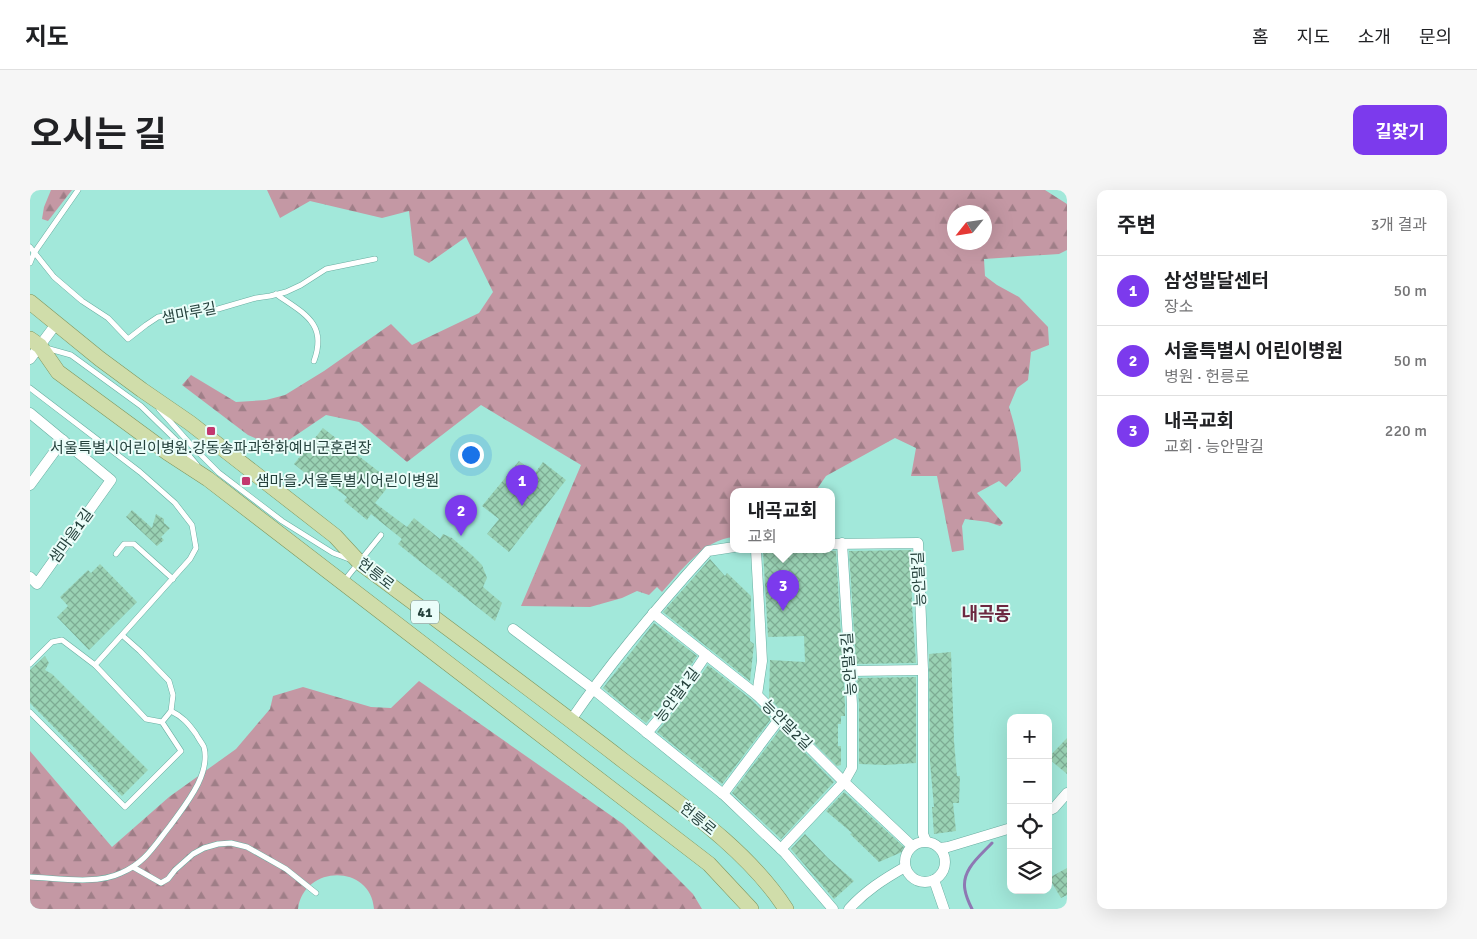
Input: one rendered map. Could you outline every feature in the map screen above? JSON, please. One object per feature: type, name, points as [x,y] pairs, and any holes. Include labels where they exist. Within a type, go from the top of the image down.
[{"type":"main road","name":"헌릉로","points":[[30,302],[142,390],[190,422],[335,536],[358,562],[571,720],[680,804],[744,857],[786,909]]},
{"type":"main road","name":"헌릉로","points":[[35,343],[58,372],[208,479],[709,864],[751,909]]},
{"type":"street","points":[[30,359],[35,343],[56,324]]},
{"type":"street","points":[[30,413],[63,440],[30,485]]},
{"type":"street","name":"샘마을1길","points":[[30,577],[37,584],[111,480],[63,440]]},
{"type":"street","name":"능안말길","points":[[837,543],[918,543],[923,670],[923,834],[926,841]]},
{"type":"street","name":"능안말3길","points":[[837,543],[852,704],[852,768],[844,782]]},
{"type":"street","points":[[571,720],[592,688],[653,613],[708,551],[730,548]]},
{"type":"street","points":[[756,553],[762,661],[757,695]]},
{"type":"street","name":"능안말2길","points":[[653,613],[757,695],[844,782],[912,846]]},
{"type":"street","points":[[513,629],[592,688]]},
{"type":"street","name":"능안말1길","points":[[648,733],[679,695],[706,655]]},
{"type":"street","points":[[850,671],[923,670]]},
{"type":"street","name":"능안말1길","points":[[592,688],[723,794],[781,849],[833,909]]},
{"type":"street","points":[[723,794],[780,718]]},
{"type":"street","points":[[781,849],[844,782]]},
{"type":"street","points":[[1052,809],[1067,793]]},
{"type":"street","points":[[940,848],[1007,829]]},
{"type":"street","points":[[926,841],[936,844],[940,848],[945,865],[939,876],[934,880],[922,882],[916,880],[907,872],[905,860],[906,853],[912,846],[926,841]]},
{"type":"street","points":[[848,909],[881,880],[905,866]]},
{"type":"street","points":[[934,880],[944,909]]},
{"type":"lane","points":[[30,263],[34,253],[78,190]]},
{"type":"lane","points":[[30,248],[34,253]]},
{"type":"lane","name":"샘마루길","points":[[34,253],[54,277],[108,318],[128,339],[158,318],[199,310],[218,309],[276,294],[302,285],[326,269],[375,260]]},
{"type":"lane","points":[[276,294],[305,314],[314,324],[318,339],[314,361]]},
{"type":"lane","points":[[35,343],[71,355],[141,406],[177,441],[208,479]]},
{"type":"lane","points":[[30,388],[140,472],[175,503],[192,526],[196,548],[190,559],[95,665]]},
{"type":"lane","points":[[142,390],[193,448],[218,472],[282,520],[333,553],[358,562]]},
{"type":"lane","points":[[343,582],[381,535]]},
{"type":"lane","points":[[116,554],[124,544],[134,544],[173,579]]},
{"type":"lane","points":[[122,635],[169,681],[173,695],[171,711],[162,722]]},
{"type":"lane","points":[[30,664],[52,642],[62,640],[95,665],[146,719],[162,722],[181,751],[125,807],[30,712]]},
{"type":"lane","points":[[30,877],[82,880],[105,878],[133,868],[144,859],[198,784],[205,761],[203,746],[193,730],[182,716],[171,711]]},
{"type":"lane","points":[[133,868],[161,883],[168,879],[193,854],[204,848],[231,843],[247,847],[286,869],[316,893]]},
{"type":"green space","points":[[51,190],[72,190],[48,221],[42,219],[44,207]]},
{"type":"green space","points":[[267,190],[1045,190],[1067,204],[1067,250],[1059,254],[984,259],[985,276],[1019,297],[1048,327],[1049,345],[1031,352],[1028,380],[1017,388],[1009,407],[1020,454],[1021,471],[1006,487],[999,481],[977,493],[1003,523],[1000,526],[988,522],[965,519],[962,526],[964,550],[952,552],[937,476],[911,476],[916,448],[895,438],[826,476],[818,488],[730,488],[730,538],[712,544],[694,557],[662,592],[657,587],[649,595],[637,591],[622,598],[590,607],[521,606],[581,465],[481,405],[407,462],[359,422],[326,415],[277,448],[248,435],[182,385],[191,375],[236,402],[266,400],[285,395],[324,371],[391,324],[412,345],[479,313],[493,292],[466,237],[429,263],[414,255],[409,211],[382,218],[310,201],[280,218]]},
{"type":"green space","points":[[419,681],[623,824],[693,894],[702,909],[374,909],[370,894],[362,884],[350,877],[337,875],[324,877],[312,884],[303,894],[298,909],[30,909],[30,751],[112,847],[169,797],[236,749],[270,709],[273,696],[303,687],[371,707],[391,708]]},
{"type":"building","points":[[323,428],[392,482],[375,503],[407,527],[414,518],[440,539],[443,534],[452,538],[482,565],[487,578],[483,587],[502,603],[495,621],[398,544],[402,539],[371,514],[367,520],[344,501],[347,497],[320,477],[316,482],[294,464]]},
{"type":"building","points":[[519,461],[535,473],[543,462],[566,480],[509,552],[487,534],[499,519],[482,506]]},
{"type":"building","points":[[132,510],[152,528],[156,514],[164,519],[164,523],[170,528],[161,537],[164,540],[157,546],[126,517]]},
{"type":"building","points":[[911,550],[916,663],[856,664],[849,551]]},
{"type":"building","points":[[836,551],[845,704],[845,716],[841,716],[841,724],[838,724],[838,746],[841,746],[841,765],[837,766],[769,698],[770,660],[805,662],[804,636],[768,637],[763,553],[835,553]]},
{"type":"building","points":[[710,559],[725,576],[727,573],[751,596],[750,641],[754,644],[750,681],[663,612]]},
{"type":"building","points":[[100,564],[137,602],[89,650],[57,617],[68,606],[60,597],[88,570],[91,573]]},
{"type":"building","points":[[654,623],[697,656],[674,691],[646,723],[603,688]]},
{"type":"building","points":[[951,652],[954,741],[957,776],[960,776],[959,803],[953,803],[956,831],[934,834],[930,762],[929,654]]},
{"type":"building","points":[[45,656],[49,663],[45,670],[52,674],[148,770],[122,796],[30,703],[30,670]]},
{"type":"building","points":[[708,665],[752,700],[771,719],[722,784],[657,732]]},
{"type":"building","points":[[916,677],[916,763],[859,764],[857,678]]},
{"type":"building","points":[[781,728],[834,782],[781,839],[732,793]]},
{"type":"building","points":[[1067,738],[1067,774],[1052,761],[1052,754]]},
{"type":"building","points":[[844,792],[905,848],[902,852],[879,862],[850,834],[852,833],[826,811]]},
{"type":"building","points":[[805,834],[854,881],[834,899],[791,849]]},
{"type":"building","points":[[1067,868],[1067,895],[1061,898],[1052,883],[1052,876]]},
{"type":"waterway","points":[[972,909],[965,890],[966,876],[972,864],[992,843]]},
{"type":"place","name":"서울특별시어린이병원.강동송파과학화예비군훈련장","points":[[211,431]]},
{"type":"place","name":"샘마을.서울특별시어린이병원","points":[[246,481]]},
{"type":"place","name":"삼성발달센터","points":[[522,506]]},
{"type":"place","name":"서울특별시 어린이병원","points":[[461,536]]},
{"type":"place","name":"내곡교회","points":[[783,611]]},
{"type":"district","name":"내곡동","points":[[986,614]]}]
